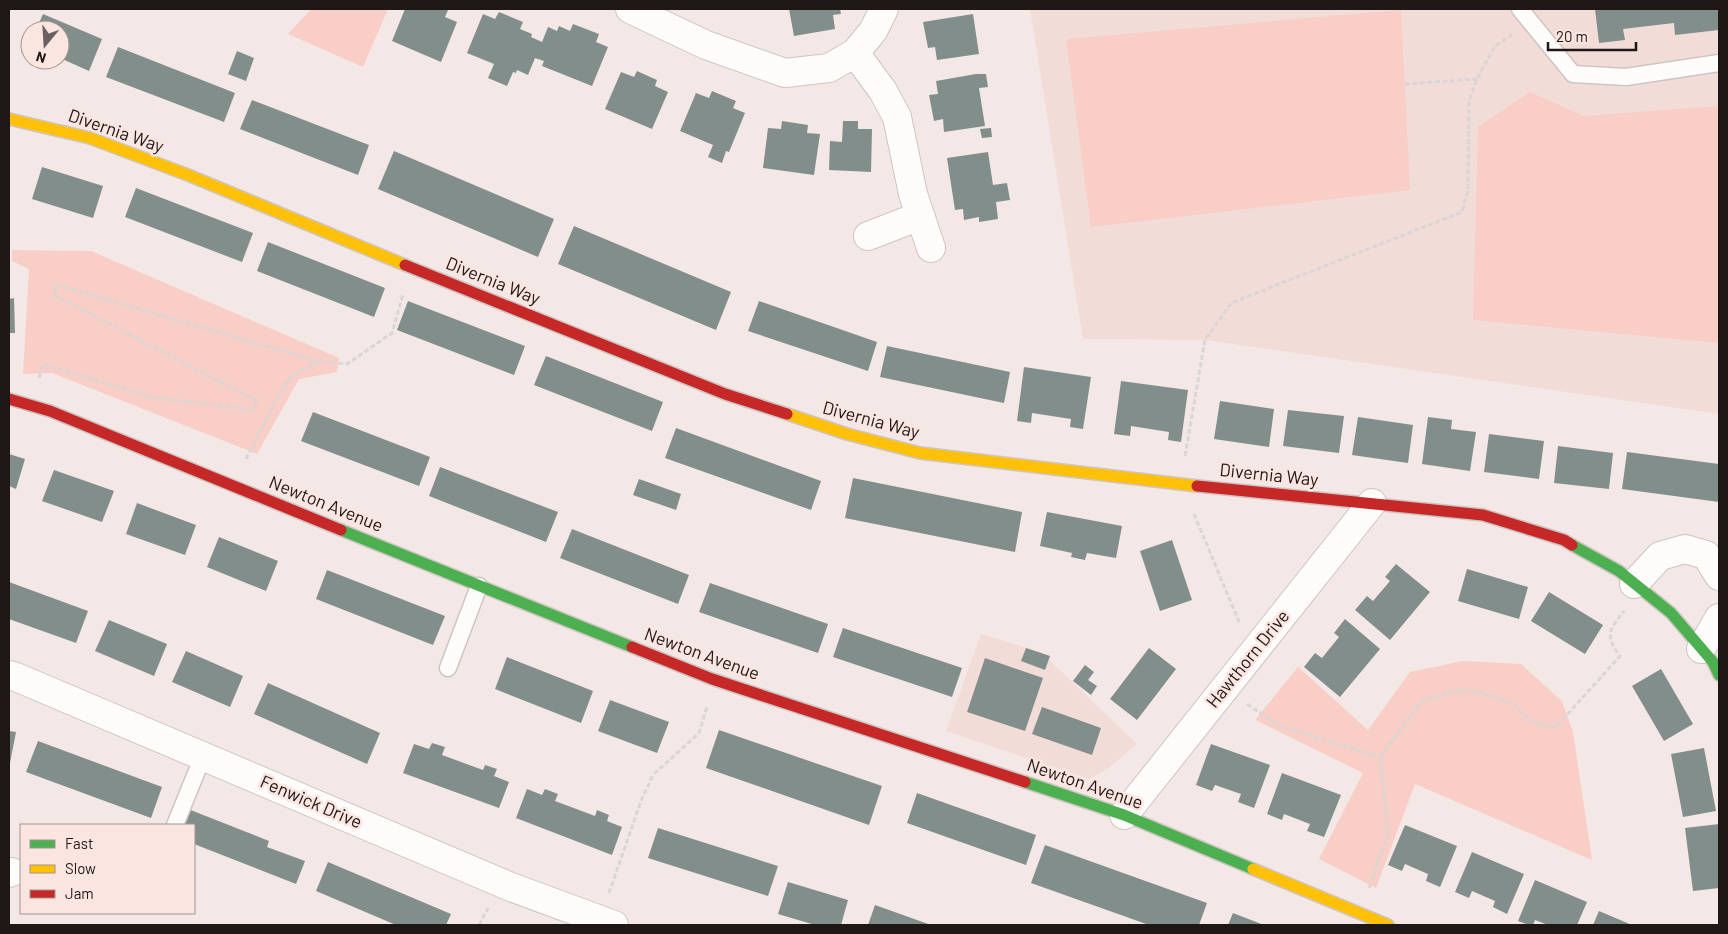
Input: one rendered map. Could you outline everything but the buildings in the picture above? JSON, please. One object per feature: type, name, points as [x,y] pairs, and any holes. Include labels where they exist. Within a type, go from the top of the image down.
[{"type":"street","points":[[630,9],[706,45],[786,73],[829,68],[855,53],[873,31],[884,9]]},
{"type":"street","points":[[855,53],[883,91],[898,117],[913,194],[931,248]]},
{"type":"street","name":"Divernia Way","points":[[9,119],[90,138],[188,175],[377,254],[725,394],[846,434],[920,453],[1181,484],[1483,515],[1564,540],[1619,571],[1671,613],[1702,649],[1719,675]]},
{"type":"street","points":[[868,236],[920,216]]},
{"type":"street","name":"Newton Avenue","points":[[9,399],[50,411],[715,680],[1124,814],[1388,925]]},
{"type":"street","name":"Hawthorn Drive","points":[[1124,814],[1372,503]]},
{"type":"street","points":[[1637,586],[1660,556],[1685,549],[1706,555],[1719,576]]},
{"type":"street","points":[[1702,649],[1719,618]]},
{"type":"street","name":"Fenwick Drive","points":[[9,675],[511,887],[607,923]]},
{"type":"lane","points":[[1520,9],[1573,74],[1626,77],[1719,63]]},
{"type":"lane","points":[[448,668],[479,586]]},
{"type":"lane","points":[[175,824],[203,756]]},
{"type":"path","points":[[1253,653],[1181,484],[1205,340],[1230,303],[1462,212],[1468,190],[1469,101],[1477,79],[1495,46],[1531,23]]},
{"type":"path","points":[[1404,84],[1477,79]]},
{"type":"path","points":[[32,406],[42,364],[151,397],[254,410],[257,401],[54,295],[57,285],[317,361],[347,364],[392,332],[411,267]]},
{"type":"path","points":[[233,485],[280,393],[290,378],[317,361]]},
{"type":"path","points":[[1360,913],[1388,834],[1380,757],[1422,701],[1453,691],[1481,692],[1512,703],[1531,722],[1556,727],[1620,656],[1611,644],[1610,629],[1637,586]]},
{"type":"path","points":[[607,923],[641,801],[653,775],[699,733],[715,680]]},
{"type":"path","points":[[1225,688],[1280,726],[1380,757]]},
{"type":"shaded area","points":[[311,9],[388,9],[363,67],[288,34]]},
{"type":"shaded area","points":[[1030,9],[1719,9],[1719,414],[1205,340],[1083,339]]},
{"type":"shaded area","points":[[1401,10],[1410,190],[1091,227],[1066,39]]},
{"type":"shaded area","points":[[1530,92],[1584,116],[1719,106],[1719,343],[1473,320],[1478,127]]},
{"type":"shaded area","points":[[12,250],[91,251],[339,358],[337,372],[299,379],[257,454],[52,373],[23,374],[29,269],[12,261]]},
{"type":"shaded area","points":[[981,634],[1041,652],[1137,744],[1110,767],[1089,779],[946,731]]},
{"type":"shaded area","points":[[1463,661],[1521,664],[1562,701],[1573,732],[1592,860],[1415,784],[1376,888],[1319,859],[1363,773],[1255,720],[1298,667],[1368,730],[1410,672]]},
{"type":"traffic: fast","points":[[341,530],[632,647]]},
{"type":"traffic: fast","points":[[1572,545],[1619,571],[1671,613],[1713,662],[1719,675]]},
{"type":"traffic: fast","points":[[1025,782],[1124,815],[1253,869]]},
{"type":"traffic: slow","points":[[9,119],[90,138],[188,175],[405,265]]},
{"type":"traffic: slow","points":[[787,414],[847,434],[920,453],[1197,486]]},
{"type":"traffic: slow","points":[[1253,869],[1388,925]]},
{"type":"traffic: jam","points":[[405,265],[725,394],[787,414]]},
{"type":"traffic: jam","points":[[9,399],[50,411],[341,530]]},
{"type":"traffic: jam","points":[[1197,486],[1483,515],[1564,540],[1572,545]]},
{"type":"traffic: jam","points":[[632,647],[712,679],[1025,782]]}]
